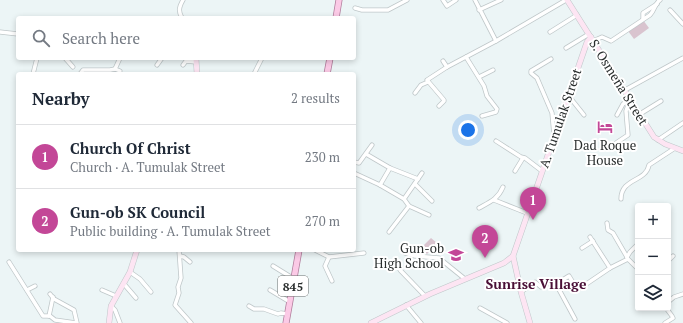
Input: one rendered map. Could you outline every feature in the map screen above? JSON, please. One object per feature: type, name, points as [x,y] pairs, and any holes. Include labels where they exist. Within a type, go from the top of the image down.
[{"type":"main road","points":[[336,16],[339,0]]},
{"type":"main road","points":[[327,72],[330,60]]},
{"type":"main road","name":"845","points":[[286,323],[299,252]]},
{"type":"street","points":[[181,16],[179,12],[183,0]]},
{"type":"street","points":[[355,8],[362,10],[384,10],[392,8],[401,1],[408,0]]},
{"type":"street","points":[[443,0],[447,6],[456,0]]},
{"type":"street","points":[[475,0],[496,41]]},
{"type":"street","points":[[479,10],[501,0]]},
{"type":"street","points":[[415,92],[428,82],[429,79],[447,67],[496,41],[566,0]]},
{"type":"street","name":"S. Osmeña Street","points":[[566,0],[652,134],[658,140],[683,151]]},
{"type":"street","points":[[643,19],[643,13],[645,10],[657,2]]},
{"type":"street","points":[[566,48],[591,37],[602,37],[611,41],[654,11],[657,2]]},
{"type":"street","points":[[670,10],[683,24]]},
{"type":"street","points":[[550,32],[577,15]]},
{"type":"street","points":[[0,32],[16,34]]},
{"type":"street","name":"A. Tumulak Street","points":[[513,256],[568,95],[587,42],[591,37]]},
{"type":"street","points":[[466,57],[479,77],[487,96],[497,111],[482,116]]},
{"type":"street","points":[[625,90],[683,58]]},
{"type":"street","points":[[551,59],[531,71],[538,82],[553,117],[554,138]]},
{"type":"street","points":[[34,72],[36,60]]},
{"type":"street","points":[[67,60],[73,67]]},
{"type":"street","points":[[82,72],[83,70],[110,72],[115,69],[119,60]]},
{"type":"street","points":[[157,65],[161,60]]},
{"type":"street","points":[[183,65],[186,61],[196,60],[197,72]]},
{"type":"street","points":[[255,72],[261,60]]},
{"type":"street","points":[[443,61],[447,67]]},
{"type":"street","points":[[115,69],[120,72]]},
{"type":"street","points":[[479,77],[493,70]]},
{"type":"street","points":[[428,82],[444,100],[439,106]]},
{"type":"street","points":[[568,95],[584,115]]},
{"type":"street","points":[[617,115],[623,104],[629,100]]},
{"type":"street","points":[[616,143],[628,135],[626,116],[629,100]]},
{"type":"street","points":[[640,114],[661,101]]},
{"type":"street","points":[[658,140],[683,123]]},
{"type":"street","points":[[496,141],[542,171]]},
{"type":"street","points":[[356,162],[359,163],[372,145]]},
{"type":"street","points":[[621,199],[621,193],[624,187],[642,176],[649,170],[650,165],[675,148]]},
{"type":"street","points":[[366,154],[390,168],[418,178]]},
{"type":"street","points":[[515,171],[523,158]]},
{"type":"street","points":[[380,185],[390,168]]},
{"type":"street","points":[[356,173],[404,199],[409,206],[429,215]]},
{"type":"street","points":[[404,199],[422,173]]},
{"type":"street","points":[[415,184],[432,201]]},
{"type":"street","points":[[479,208],[500,195],[503,187]]},
{"type":"street","points":[[494,200],[527,213]]},
{"type":"street","points":[[389,232],[409,206]]},
{"type":"street","points":[[607,223],[608,230],[613,233],[627,258],[635,266]]},
{"type":"street","points":[[590,237],[610,268]]},
{"type":"street","points":[[582,248],[593,241]]},
{"type":"street","points":[[556,284],[570,276],[579,289],[627,258],[635,248]]},
{"type":"street","points":[[109,323],[111,306],[130,272],[136,252]]},
{"type":"street","points":[[179,252],[181,278],[178,287],[179,293],[175,305],[191,323]]},
{"type":"street","points":[[319,252],[329,257],[364,253]]},
{"type":"street","points":[[405,253],[415,256],[439,258],[465,279]]},
{"type":"street","points":[[180,256],[184,257],[190,262]]},
{"type":"street","points":[[371,323],[378,321],[425,296],[504,263],[513,256],[530,323]]},
{"type":"street","points":[[329,257],[325,266],[332,281]]},
{"type":"street","points":[[9,262],[42,315],[45,317],[49,316],[55,320],[76,323],[74,310],[51,296],[49,316]]},
{"type":"street","points":[[273,266],[294,279]]},
{"type":"street","points":[[400,270],[425,296]]},
{"type":"street","points":[[130,272],[140,279],[151,292]]},
{"type":"street","points":[[521,292],[535,282],[540,287],[553,281],[574,319]]},
{"type":"street","points":[[124,284],[136,298]]},
{"type":"street","points":[[27,290],[35,286]]},
{"type":"street","points":[[102,290],[116,296]]},
{"type":"street","points":[[270,290],[290,302]]},
{"type":"street","points":[[671,300],[683,294]]},
{"type":"street","points":[[406,305],[421,323]]},
{"type":"street","points":[[111,306],[115,310],[120,323]]},
{"type":"street","points":[[249,306],[278,314],[288,314]]},
{"type":"street","points":[[480,308],[507,323]]},
{"type":"street","points":[[665,323],[673,318],[668,311]]},
{"type":"shaded area","points":[[643,20],[649,28],[634,39],[628,31]]},
{"type":"shaded area","points":[[431,238],[437,243],[427,254],[421,248]]},
{"type":"place","name":"Dad Roque House","points":[[605,127]]},
{"type":"place","name":"Church Of Christ","points":[[533,220]]},
{"type":"place","name":"Gun-ob High School","points":[[456,255]]},
{"type":"place","name":"Gun-ob SK Council","points":[[485,258]]},
{"type":"district","name":"Sunrise Village","points":[[536,283]]}]
